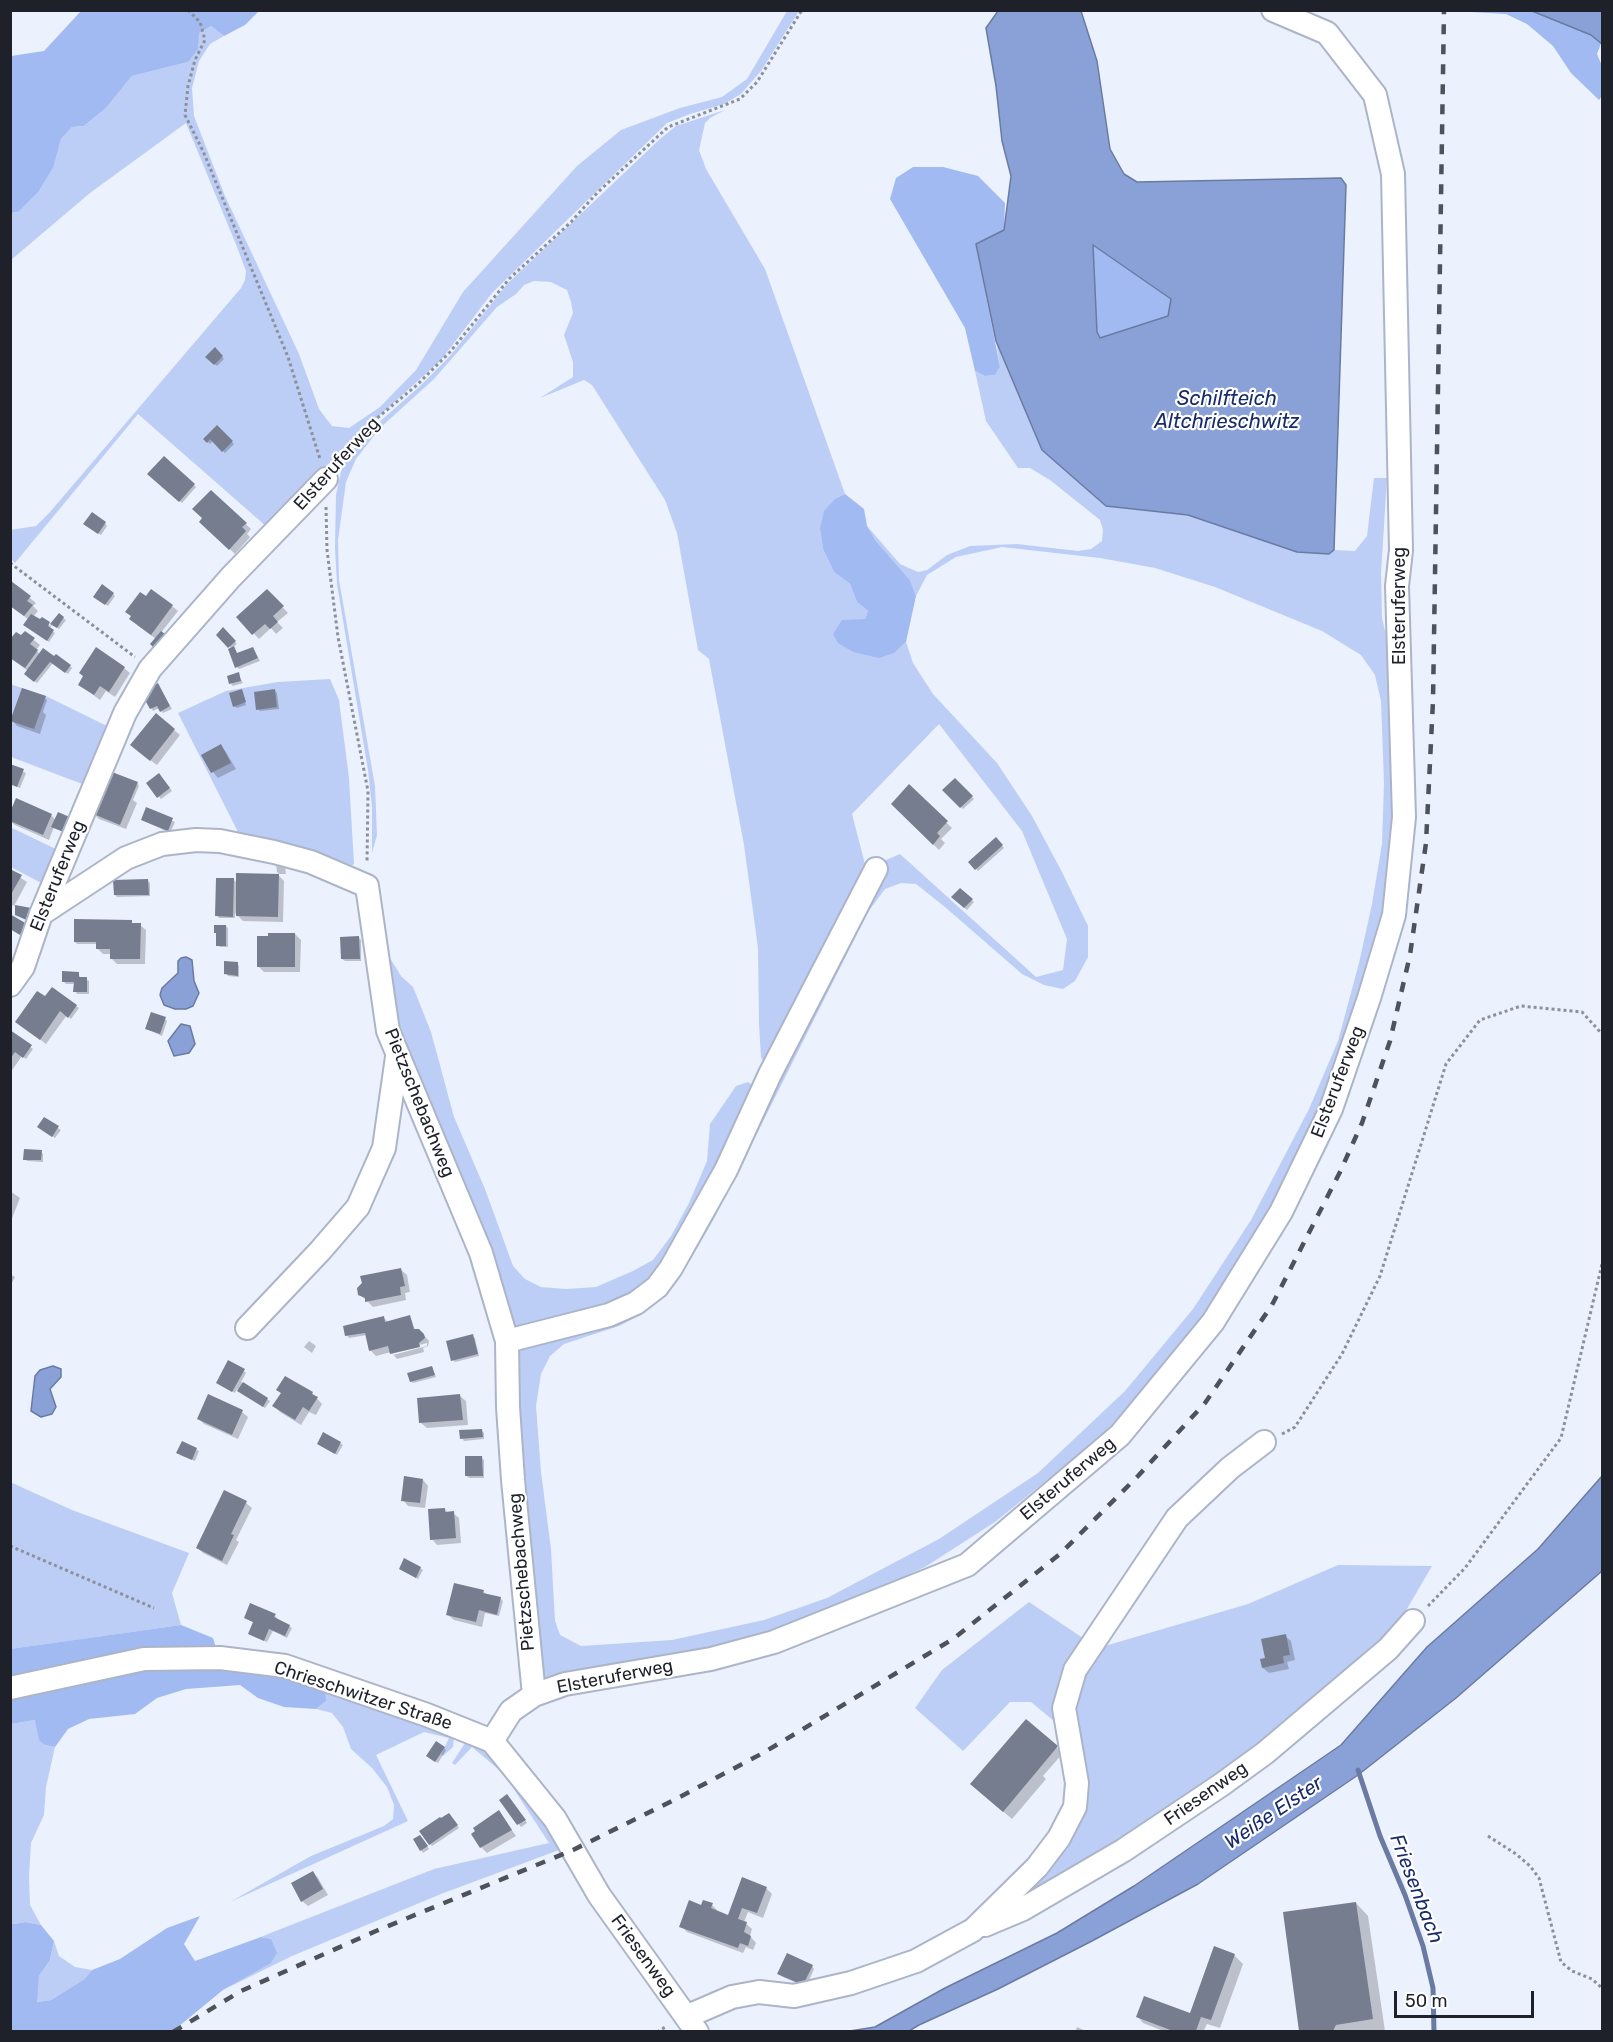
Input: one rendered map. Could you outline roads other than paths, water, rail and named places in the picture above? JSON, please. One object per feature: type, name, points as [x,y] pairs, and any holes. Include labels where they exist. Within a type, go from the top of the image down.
[{"type":"street","name":"Elsteruferweg","points":[[492,1741],[511,1711],[534,1695],[565,1684],[711,1659],[774,1641],[822,1624],[967,1564],[1120,1435],[1213,1322],[1281,1212],[1331,1109],[1369,998],[1394,915],[1404,817],[1397,586],[1401,550],[1393,174],[1375,95],[1327,33],[1273,10]]},
{"type":"street","name":"Elsteruferweg","points":[[10,984],[23,967],[41,914],[125,713],[150,669],[231,577],[326,479]]},
{"type":"street","name":"Pietzschebachweg","points":[[41,914],[126,858],[162,844],[196,840],[220,841],[274,852],[311,862],[367,886],[388,1031],[481,1253],[507,1341],[508,1407],[513,1480],[534,1695]]},
{"type":"street","points":[[507,1341],[609,1315],[636,1303],[657,1287],[671,1268],[726,1170],[770,1074],[876,869]]},
{"type":"street","points":[[247,1328],[358,1207],[384,1148],[397,1056]]},
{"type":"street","name":"Friesenweg","points":[[973,1930],[1037,1867],[1059,1838],[1075,1807],[1077,1783],[1064,1708],[1076,1670],[1177,1518],[1230,1468],[1264,1442]]},
{"type":"street","name":"Friesenweg","points":[[599,1895],[692,2024],[732,1997],[759,1992],[794,1996],[851,1983],[916,1961],[973,1930],[1023,1909],[1124,1850],[1221,1785],[1264,1753],[1379,1656],[1413,1621]]},
{"type":"street","name":"Chrieschwitzer Straße","points":[[10,1688],[144,1659],[220,1658],[285,1666],[427,1715],[492,1741],[555,1819],[599,1895]]},
{"type":"water","name":"Schilfteich Altchrieschwitz","points":[[998,11],[1081,11],[1097,61],[1110,149],[1124,174],[1137,182],[1341,178],[1346,185],[1334,550],[1329,554],[1297,552],[1188,515],[1106,506],[1042,450],[996,341],[976,244],[1004,230],[1011,176],[1002,141],[986,28]],"holes":[[[1093,245],[1171,299],[1168,316],[1100,338],[1097,332]]]},
{"type":"water","points":[[1532,11],[1602,11],[1602,44],[1591,35]]},
{"type":"water","points":[[186,957],[192,960],[194,981],[199,993],[193,1006],[186,1009],[175,1009],[164,1005],[160,995],[162,988],[178,973],[178,961]]},
{"type":"water","points":[[181,1024],[190,1026],[195,1044],[189,1053],[174,1056],[168,1041]]},
{"type":"water","points":[[53,1366],[61,1369],[61,1377],[50,1389],[56,1407],[52,1414],[41,1417],[31,1411],[35,1376],[40,1370]]},
{"type":"water","name":"Weiße Elster","points":[[1602,1476],[1602,1571],[1456,1698],[1358,1775],[1198,1884],[998,1989],[909,2031],[850,2031],[875,2027],[945,1988],[1057,1933],[1134,1886],[1341,1745],[1427,1647],[1538,1549]]},
{"type":"waterway","name":"Friesenbach","points":[[1358,1770],[1380,1836],[1405,1895],[1423,1946],[1433,1988],[1434,2032]]},
{"type":"railway","points":[[173,2032],[241,1991],[376,1931],[573,1850],[674,1800],[763,1753],[953,1639],[1060,1554],[1138,1476],[1205,1403],[1272,1305],[1340,1172],[1362,1123],[1390,1041],[1410,955],[1426,843],[1433,701],[1444,10]]}]
